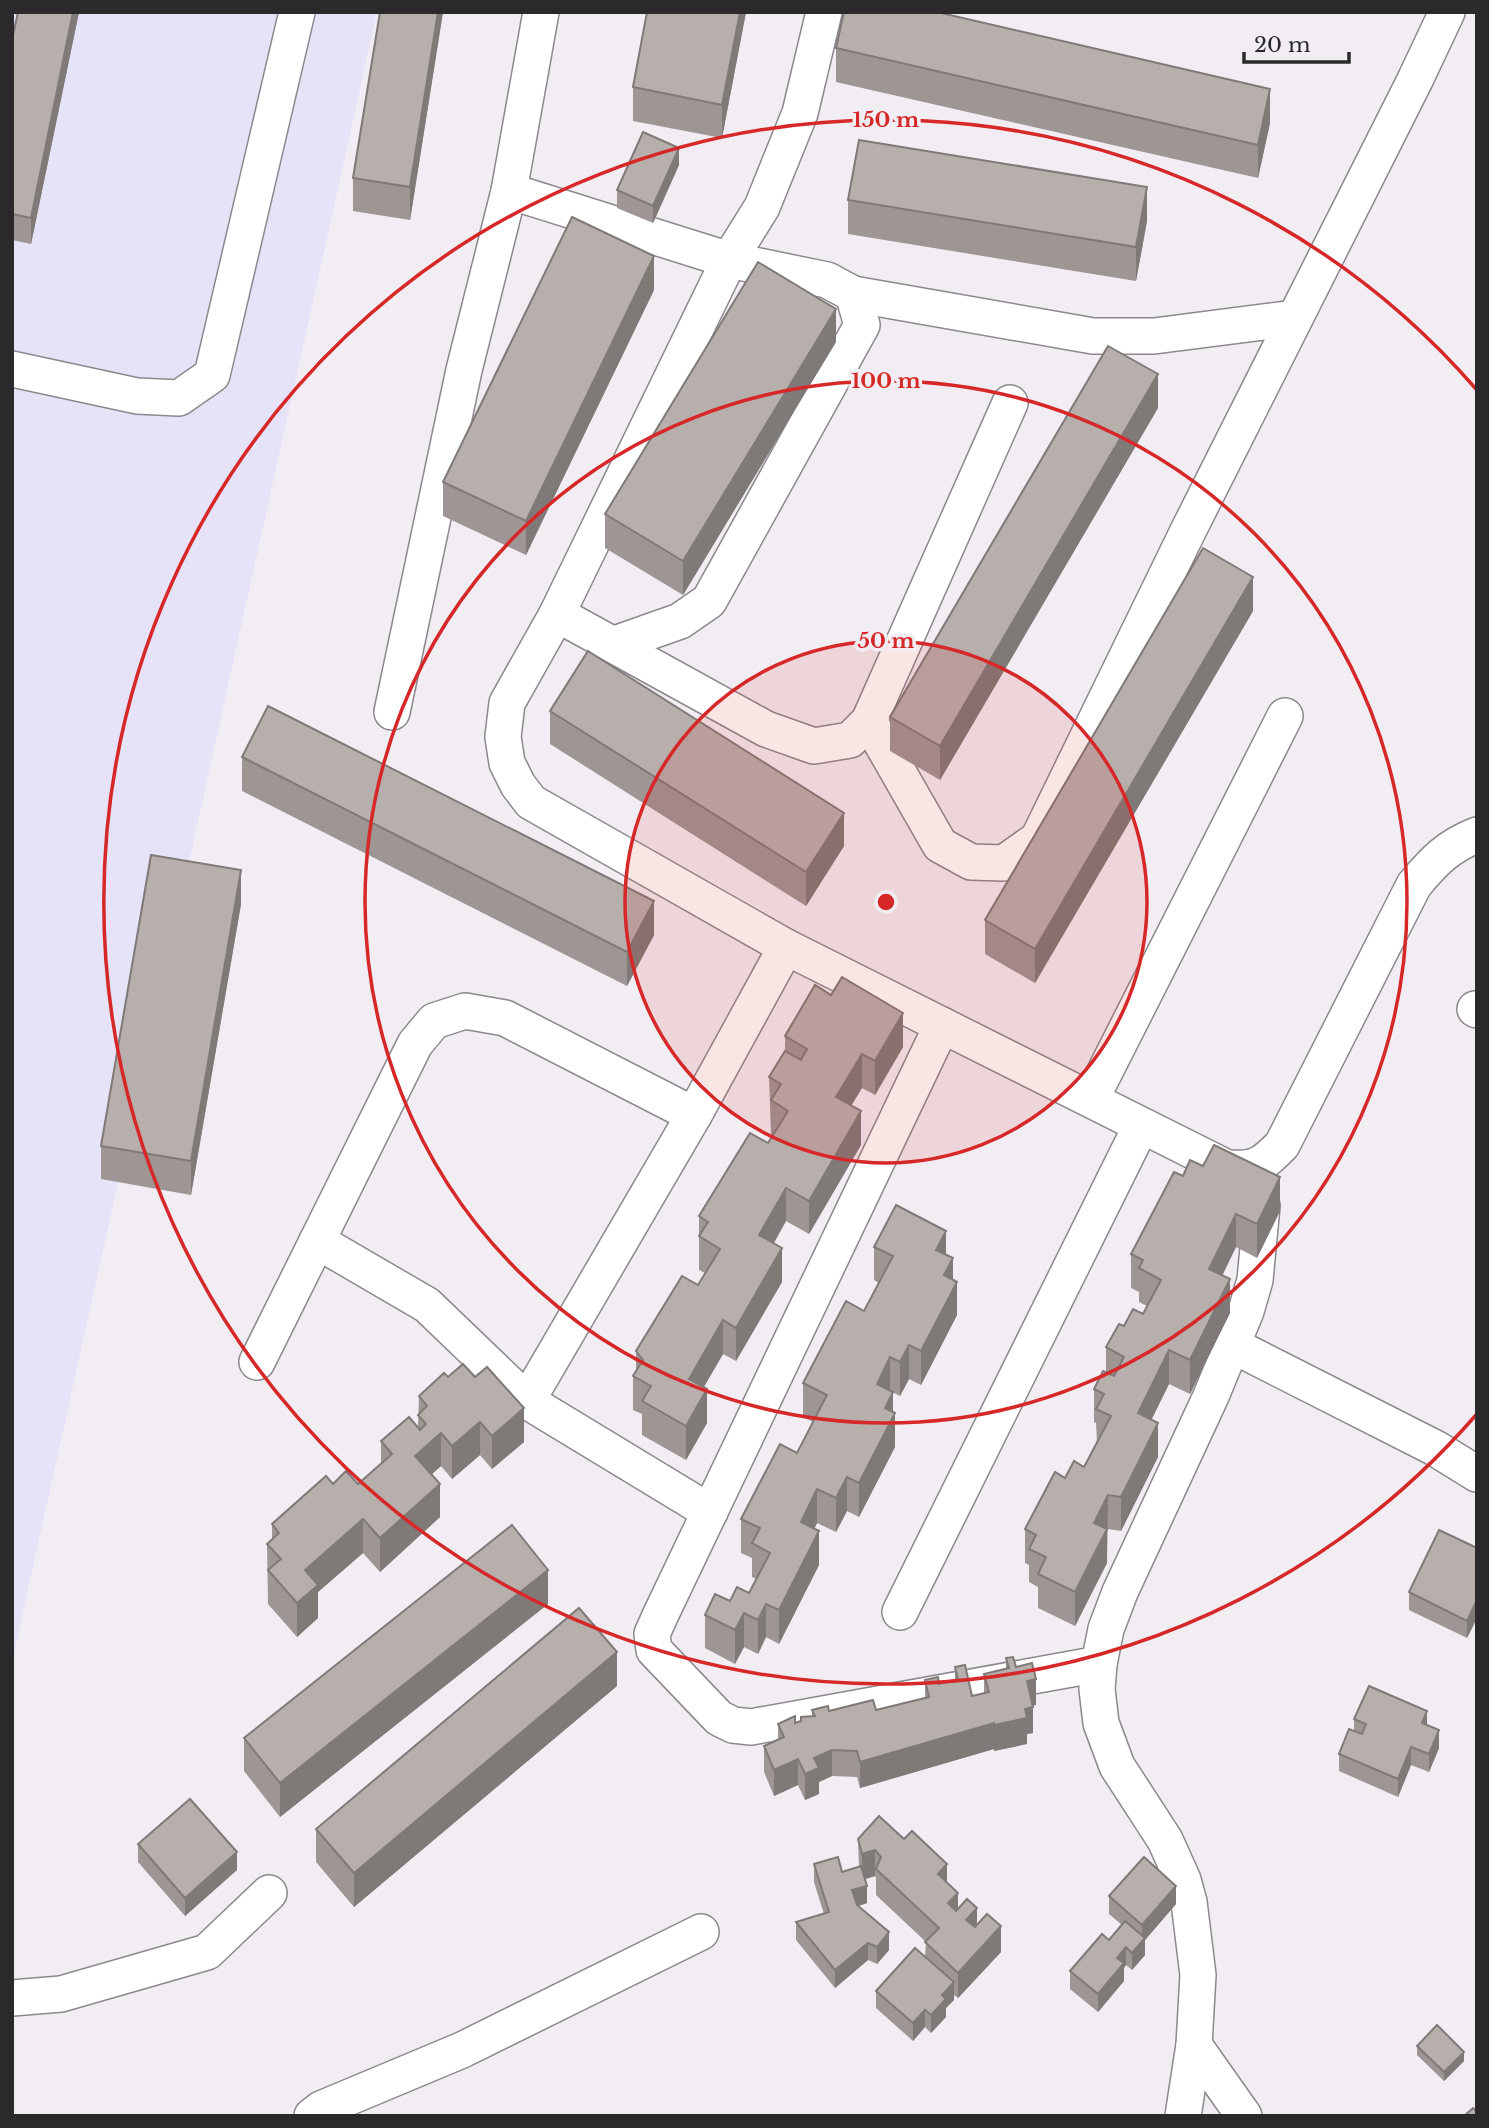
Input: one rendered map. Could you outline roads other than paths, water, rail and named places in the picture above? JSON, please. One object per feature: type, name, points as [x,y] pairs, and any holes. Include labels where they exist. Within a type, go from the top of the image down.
[{"type":"street","points":[[12,369],[137,396],[179,398],[212,375],[297,12]]},
{"type":"street","points":[[392,712],[464,370],[509,191],[541,12]]},
{"type":"street","points":[[824,12],[800,114],[762,207],[729,260],[557,614],[507,703],[503,737],[507,763],[518,785],[531,802],[786,947],[1227,1168],[1248,1170],[1264,1164],[1282,1144],[1414,885],[1436,859],[1462,840],[1477,835]]},
{"type":"street","points":[[869,721],[940,845],[971,862],[1004,863],[1038,839],[1182,543],[1447,12]]},
{"type":"street","points":[[509,191],[729,260],[827,280],[853,294],[1093,336],[1154,337],[1295,318]]},
{"type":"street","points":[[615,645],[680,621],[709,601],[862,325],[853,294]]},
{"type":"street","points":[[557,614],[766,729],[814,746],[850,740],[869,721],[1010,403]]},
{"type":"street","points":[[1091,1099],[1285,716]]},
{"type":"street","points":[[527,1401],[694,1115],[786,947]]},
{"type":"street","points":[[257,1363],[415,1044],[434,1021],[465,1011],[505,1018],[694,1115]]},
{"type":"street","points":[[942,1025],[652,1634],[654,1650],[719,1718],[733,1725],[751,1727],[1100,1664]]},
{"type":"street","points":[[900,1612],[1141,1126]]},
{"type":"street","points":[[1183,2116],[1194,2045],[1198,1975],[1189,1902],[1183,1880],[1165,1840],[1117,1766],[1101,1723],[1097,1689],[1106,1629],[1120,1592],[1211,1396],[1246,1311],[1255,1280],[1264,1164]]},
{"type":"street","points":[[317,1241],[427,1305],[527,1401],[710,1512]]},
{"type":"street","points":[[1232,1345],[1435,1448],[1477,1474]]},
{"type":"street","points":[[12,1998],[61,1994],[207,1952],[269,1893]]},
{"type":"street","points":[[312,2116],[321,2109],[462,2050],[701,1932]]},
{"type":"street","points":[[1194,2045],[1244,2116]]}]
